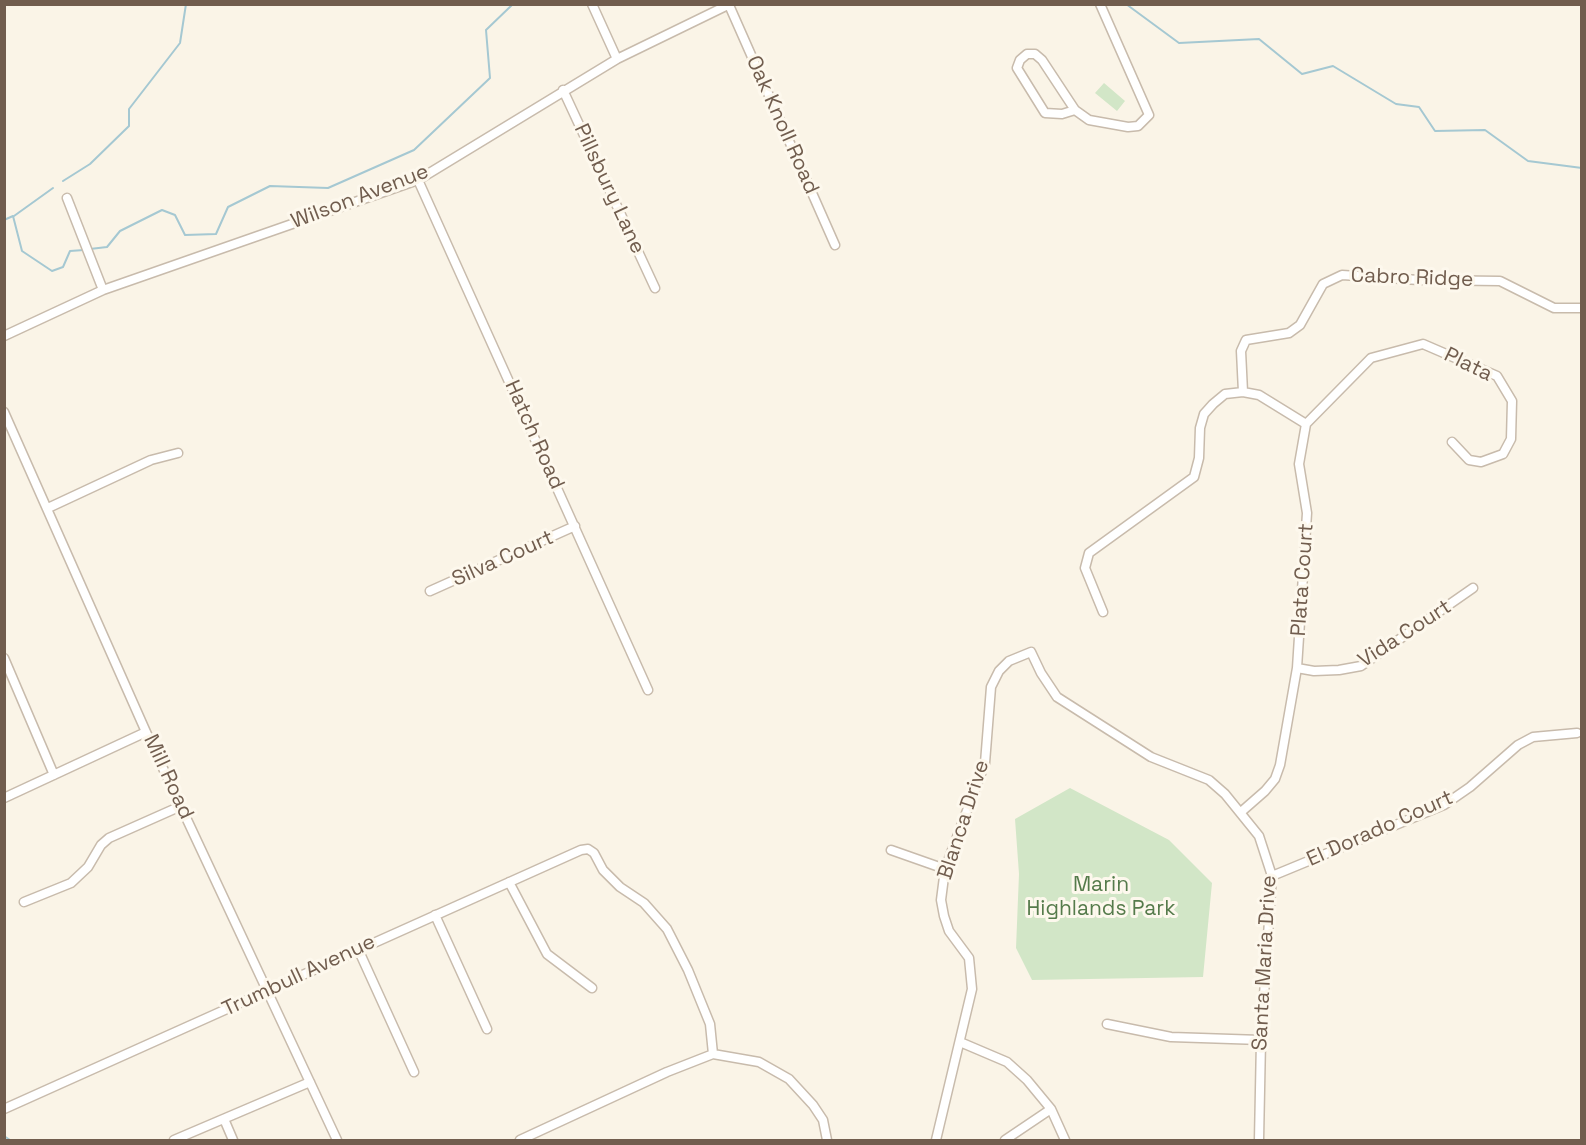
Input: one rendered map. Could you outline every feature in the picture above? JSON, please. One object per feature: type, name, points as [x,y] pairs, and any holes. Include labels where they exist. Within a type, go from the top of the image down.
[{"type":"street","points":[[592,4],[617,59]]},
{"type":"street","points":[[1075,110],[1062,114],[1045,113],[1017,68],[1020,60],[1027,54],[1035,54],[1042,60],[1075,110],[1089,120],[1128,127],[1138,126],[1149,116],[1100,4]]},
{"type":"street","name":"Wilson Avenue","points":[[4,336],[103,290],[418,180],[617,59],[730,5]]},
{"type":"street","name":"Oak Knoll Road","points":[[730,5],[835,245]]},
{"type":"street","name":"Pillsbury Lane","points":[[563,90],[655,288]]},
{"type":"street","name":"Hatch Road","points":[[418,180],[648,690]]},
{"type":"street","points":[[67,198],[103,290]]},
{"type":"street","name":"Cabro Ridge","points":[[1243,392],[1241,351],[1246,340],[1289,333],[1300,325],[1323,284],[1342,275],[1419,280],[1500,281],[1554,308],[1581,308]]},
{"type":"street","name":"Plata","points":[[1306,424],[1371,358],[1423,344],[1497,376],[1512,401],[1511,439],[1503,454],[1481,462],[1469,460],[1452,442]]},
{"type":"street","points":[[1103,612],[1085,568],[1089,553],[1093,547],[1189,482],[1197,470],[1204,414],[1225,394],[1243,392],[1259,395],[1306,424]]},
{"type":"street","name":"Mill Road","points":[[4,412],[146,732],[337,1140]]},
{"type":"street","name":"Plata Court","points":[[1241,812],[1264,791],[1277,772],[1297,668],[1307,513],[1299,464],[1306,424]]},
{"type":"street","points":[[48,508],[151,460],[178,453]]},
{"type":"street","name":"Silva Court","points":[[430,591],[575,526]]},
{"type":"street","name":"Vida Court","points":[[1297,668],[1339,670],[1361,666],[1473,588]]},
{"type":"street","name":"Santa Maria Drive","points":[[1031,652],[1041,673],[1057,697],[1151,757],[1209,780],[1241,812],[1259,836],[1272,876],[1261,1040],[1259,1140]]},
{"type":"street","name":"Blanca Drive","points":[[936,1140],[972,988],[972,969],[969,958],[949,931],[944,916],[942,893],[945,869],[985,763],[991,687],[999,671],[1009,661],[1031,652]]},
{"type":"street","points":[[4,658],[54,775]]},
{"type":"street","points":[[4,798],[146,732]]},
{"type":"street","name":"El Dorado Court","points":[[1272,876],[1444,805],[1470,788],[1518,745],[1533,737],[1577,733]]},
{"type":"street","points":[[24,902],[71,883],[88,867],[101,845],[109,838],[181,806]]},
{"type":"street","name":"Trumbull Avenue","points":[[4,1109],[580,850],[588,849],[594,853],[603,870],[620,887],[644,903],[667,929],[688,970],[710,1024],[713,1054]]},
{"type":"street","points":[[891,850],[945,869]]},
{"type":"street","points":[[510,882],[547,954],[592,988]]},
{"type":"street","points":[[435,915],[488,1029]]},
{"type":"street","points":[[358,949],[414,1072]]},
{"type":"street","points":[[1107,1024],[1171,1037],[1261,1040]]},
{"type":"street","points":[[960,1042],[1007,1062],[1028,1080],[1051,1109],[1065,1140]]},
{"type":"street","points":[[520,1140],[667,1072],[713,1054],[759,1062],[789,1079],[813,1105],[822,1120],[827,1140]]},
{"type":"street","points":[[174,1140],[310,1082]]},
{"type":"street","points":[[1005,1140],[1051,1109]]},
{"type":"street","points":[[224,1119],[233,1140]]},
{"type":"green space","points":[[1104,83],[1125,101],[1117,111],[1095,93]]},
{"type":"green space","name":"Marin Highlands Park","points":[[1070,788],[1169,840],[1212,883],[1203,977],[1032,980],[1016,948],[1019,874],[1015,819]]},
{"type":"waterway","points":[[63,181],[90,164],[129,126],[129,109],[180,43],[186,4]]},
{"type":"waterway","points":[[90,249],[107,247],[120,231],[162,210],[175,215],[185,235],[216,234],[228,207],[270,186],[328,188],[414,150],[490,78],[486,30],[513,4]]},
{"type":"waterway","points":[[1126,4],[1179,43],[1259,39],[1302,74],[1333,66],[1396,104],[1419,107],[1435,131],[1485,130],[1528,161],[1582,168]]},
{"type":"waterway","points":[[14,216],[53,188]]},
{"type":"waterway","points":[[4,220],[13,216],[22,251],[52,271],[63,267],[70,251],[84,250]]},
{"type":"waterway","points":[[4,1136],[10,1140]]}]
